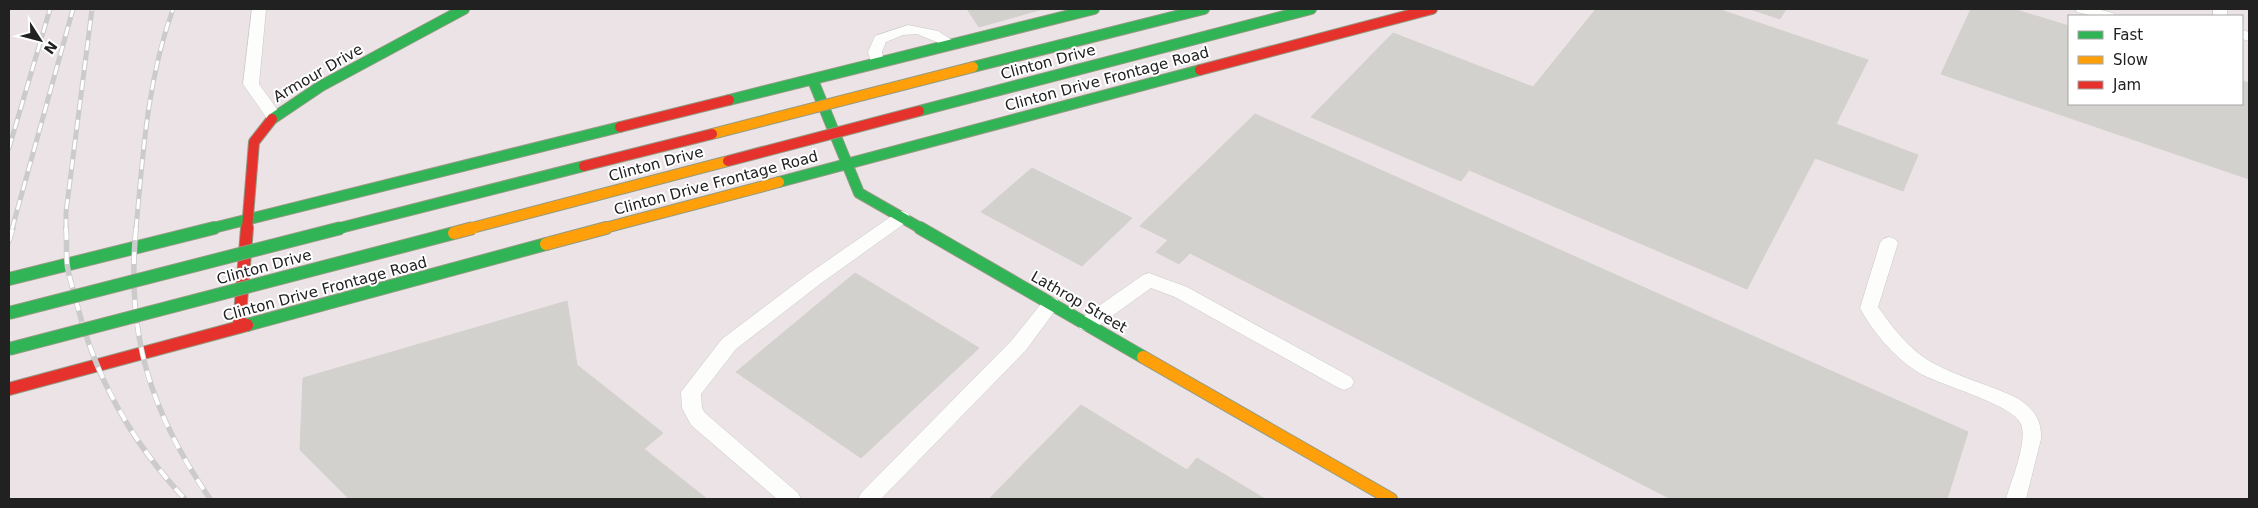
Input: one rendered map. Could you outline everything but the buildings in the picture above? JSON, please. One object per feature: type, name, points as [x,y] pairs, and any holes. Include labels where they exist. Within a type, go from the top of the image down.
[{"type":"street","name":"Armour Drive","points":[[240,327],[254,142],[274,116],[321,86],[464,9]]},
{"type":"street","points":[[9,279],[1094,9]]},
{"type":"street","name":"Clinton Drive","points":[[9,313],[1204,9]]},
{"type":"street","name":"Clinton Drive","points":[[9,349],[1311,9]]},
{"type":"street","name":"Clinton Drive Frontage Road","points":[[9,389],[848,163],[1432,9]]},
{"type":"street","name":"Lathrop Street","points":[[813,79],[859,193],[1390,499]]},
{"type":"lane","points":[[259,9],[252,84],[274,116]]},
{"type":"lane","points":[[2082,9],[2104,15]]},
{"type":"lane","points":[[877,63],[875,52],[880,38],[890,34],[920,29],[934,32],[951,44]]},
{"type":"lane","points":[[791,499],[698,419],[692,408],[691,392],[729,344],[835,264],[902,217]]},
{"type":"lane","points":[[1889,243],[1869,308],[1890,340],[1924,367],[2010,403],[2030,420],[2033,436],[2016,499]]},
{"type":"lane","points":[[1087,324],[1149,280],[1181,292],[1344,382]]},
{"type":"lane","points":[[868,499],[1019,345],[1051,304]]},
{"type":"shaded area","points":[[9,9],[2249,9],[2249,499],[9,499]]},
{"type":"railway","points":[[9,148],[50,9]]},
{"type":"railway","points":[[12,229],[73,9]]},
{"type":"railway","points":[[66,228],[66,212],[92,9]]},
{"type":"railway","points":[[136,229],[147,118],[157,63],[173,9]]},
{"type":"railway","points":[[9,241],[13,228]]},
{"type":"railway","points":[[66,228],[69,277],[93,355],[104,381],[117,407],[148,455],[185,499]]},
{"type":"railway","points":[[136,228],[135,303],[139,338],[147,371],[172,435],[210,499]]},
{"type":"traffic: fast","points":[[272,119],[321,86],[464,9]]},
{"type":"traffic: fast","points":[[729,100],[1094,9]]},
{"type":"traffic: fast","points":[[973,67],[1204,9]]},
{"type":"traffic: fast","points":[[988,93],[1311,9]]},
{"type":"traffic: fast","points":[[779,182],[1200,70]]},
{"type":"traffic: fast","points":[[814,83],[859,193],[1143,357]]},
{"type":"traffic: fast","points":[[919,111],[988,93]]},
{"type":"traffic: fast","points":[[9,279],[620,127]]},
{"type":"traffic: fast","points":[[9,313],[584,166]]},
{"type":"traffic: fast","points":[[9,349],[454,233]]},
{"type":"traffic: fast","points":[[247,325],[546,244]]},
{"type":"traffic: slow","points":[[712,134],[973,67]]},
{"type":"traffic: slow","points":[[454,233],[728,161]]},
{"type":"traffic: slow","points":[[546,244],[779,182]]},
{"type":"traffic: slow","points":[[1143,357],[1391,499]]},
{"type":"traffic: jam","points":[[1200,70],[1432,9]]},
{"type":"traffic: jam","points":[[620,127],[729,100]]},
{"type":"traffic: jam","points":[[728,161],[919,111]]},
{"type":"traffic: jam","points":[[239,327],[254,142],[272,119]]},
{"type":"traffic: jam","points":[[584,166],[712,134]]},
{"type":"traffic: jam","points":[[9,389],[247,325]]}]
